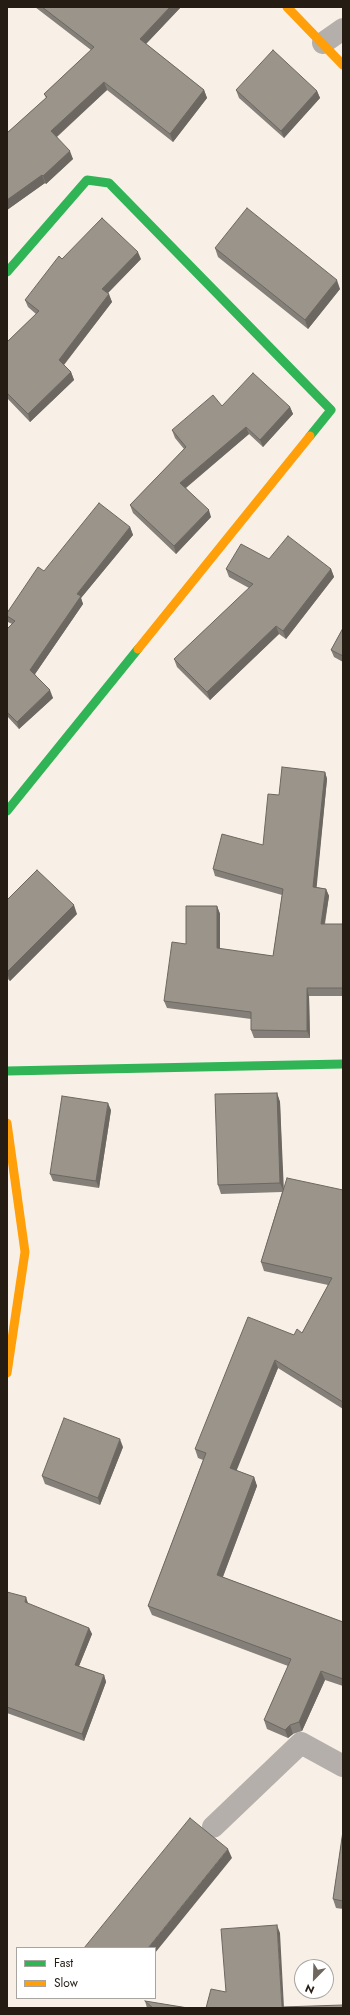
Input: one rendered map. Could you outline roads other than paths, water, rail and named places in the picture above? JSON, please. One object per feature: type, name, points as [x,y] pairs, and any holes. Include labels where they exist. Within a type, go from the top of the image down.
[{"type":"street","points":[[287,7],[343,64]]},
{"type":"street","points":[[323,43],[343,29]]},
{"type":"street","points":[[7,272],[87,180],[110,183],[331,410],[7,811]]},
{"type":"street","points":[[7,1071],[343,1064]]},
{"type":"street","points":[[7,1123],[25,1252],[7,1373]]},
{"type":"street","points":[[213,1827],[301,1743],[343,1766]]}]
